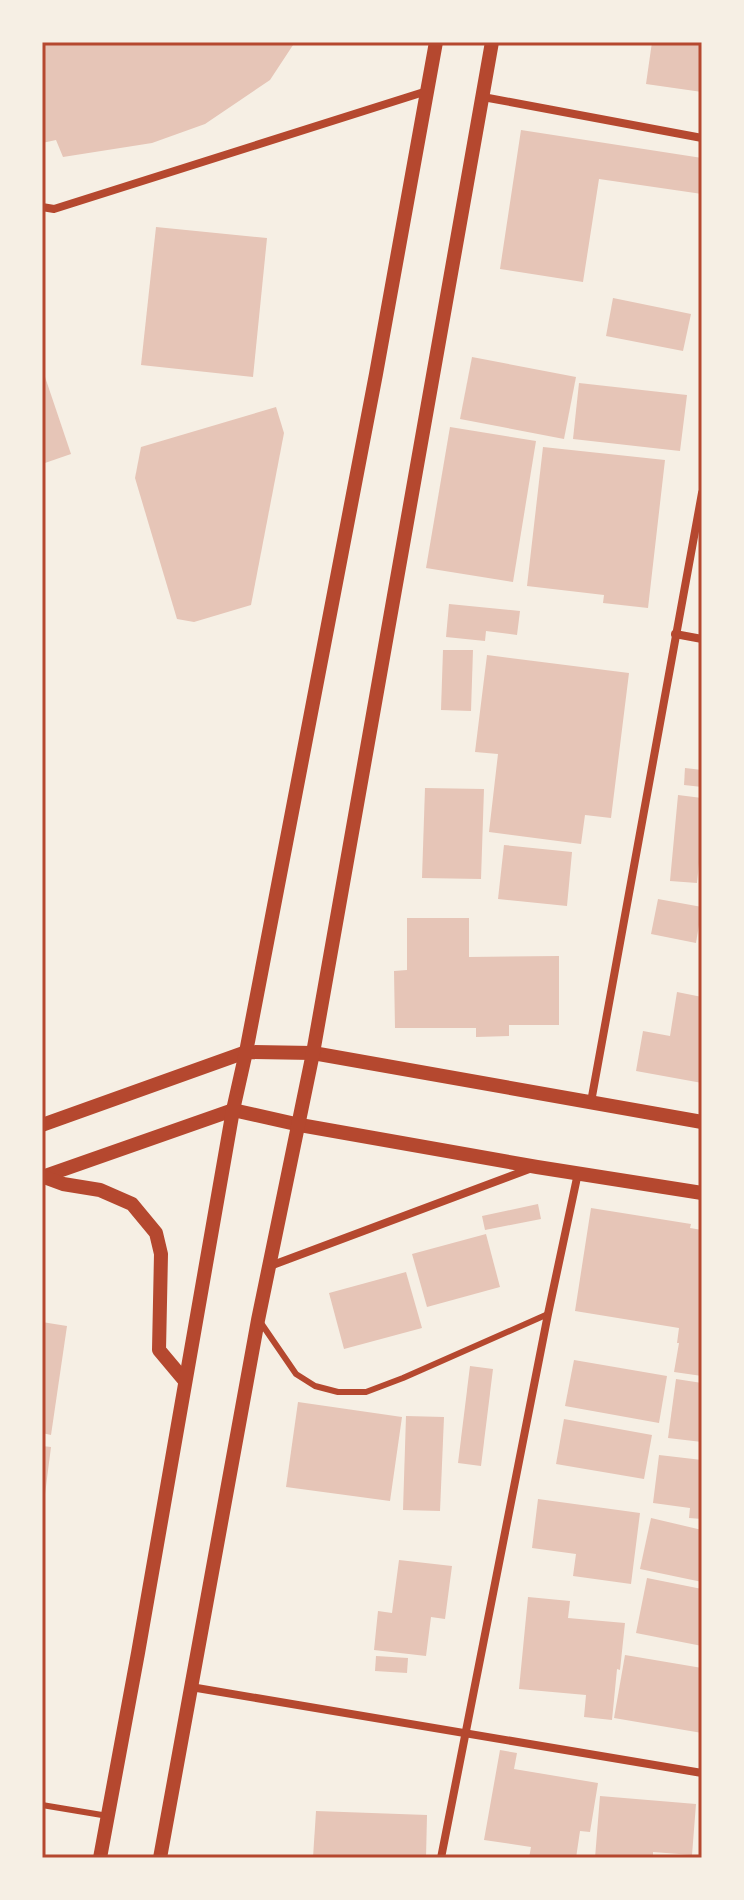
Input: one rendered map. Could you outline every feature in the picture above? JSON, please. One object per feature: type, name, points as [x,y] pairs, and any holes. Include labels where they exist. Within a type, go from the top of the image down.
[{"type":"street","points":[[100,1858],[233,1110],[370,404],[436,42]]},
{"type":"street","points":[[160,1858],[258,1320],[300,1125],[492,42]]},
{"type":"street","points":[[42,207],[54,209],[427,91]]},
{"type":"street","points":[[483,97],[702,138]]},
{"type":"street","points":[[591,1102],[702,493]]},
{"type":"street","points":[[675,634],[702,639]]},
{"type":"street","points":[[42,1125],[246,1052],[313,1053],[702,1122]]},
{"type":"street","points":[[43,1177],[233,1110],[537,1167],[702,1193]]},
{"type":"street","points":[[270,1266],[537,1167]]},
{"type":"street","points":[[441,1858],[578,1173]]},
{"type":"street","points":[[43,1177],[100,1190],[132,1204],[156,1233],[161,1254],[159,1350],[185,1381]]},
{"type":"street","points":[[191,1687],[702,1773]]},
{"type":"lane","points":[[258,1320],[296,1374],[315,1386],[338,1392],[366,1392],[548,1314]]},
{"type":"lane","points":[[42,1805],[108,1816]]},
{"type":"building","points":[[42,42],[295,42],[270,80],[205,124],[152,143],[63,157],[56,140],[42,143]]},
{"type":"building","points":[[652,42],[702,42],[702,92],[646,84]]},
{"type":"building","points":[[521,130],[702,158],[702,194],[599,179],[583,282],[500,269]]},
{"type":"building","points":[[156,227],[267,238],[253,377],[141,365]]},
{"type":"building","points":[[613,298],[691,314],[683,351],[606,336]]},
{"type":"building","points":[[472,357],[576,377],[564,439],[460,419]]},
{"type":"building","points":[[42,368],[71,454],[42,464]]},
{"type":"building","points":[[579,383],[687,395],[680,451],[573,439]]},
{"type":"building","points":[[276,407],[284,433],[251,605],[194,622],[177,619],[135,478],[141,447]]},
{"type":"building","points":[[450,427],[536,441],[513,582],[426,568]]},
{"type":"building","points":[[543,447],[665,460],[648,608],[603,603],[604,595],[527,586]]},
{"type":"building","points":[[449,604],[520,611],[517,635],[486,631],[485,641],[446,637]]},
{"type":"building","points":[[443,650],[473,650],[471,711],[441,710]]},
{"type":"building","points":[[487,655],[629,673],[611,818],[585,815],[581,844],[489,832],[498,754],[475,752]]},
{"type":"building","points":[[685,768],[702,770],[702,787],[684,785]]},
{"type":"building","points":[[425,788],[484,789],[481,879],[422,878]]},
{"type":"building","points":[[678,795],[702,798],[697,883],[670,881]]},
{"type":"building","points":[[504,845],[572,852],[567,906],[498,899]]},
{"type":"building","points":[[658,899],[702,907],[696,943],[651,934]]},
{"type":"building","points":[[407,918],[469,918],[469,957],[559,956],[559,1025],[509,1025],[509,1036],[476,1037],[476,1028],[395,1028],[394,971],[407,970]]},
{"type":"building","points":[[677,992],[702,997],[702,1083],[636,1071],[643,1031],[670,1036]]},
{"type":"building","points":[[538,1204],[541,1219],[485,1230],[482,1216]]},
{"type":"building","points":[[591,1208],[691,1224],[690,1228],[702,1230],[702,1376],[674,1372],[679,1328],[575,1311]]},
{"type":"building","points":[[486,1234],[500,1287],[427,1307],[412,1254]]},
{"type":"building","points":[[406,1272],[422,1328],[344,1349],[329,1293]]},
{"type":"building","points":[[42,1322],[67,1326],[51,1435],[42,1433]]},
{"type":"building","points":[[574,1360],[667,1376],[659,1423],[565,1406]]},
{"type":"building","points":[[470,1366],[493,1369],[481,1466],[458,1463]]},
{"type":"building","points":[[676,1379],[702,1383],[702,1442],[668,1438]]},
{"type":"building","points":[[298,1402],[402,1417],[390,1501],[286,1487]]},
{"type":"building","points":[[406,1416],[444,1417],[440,1511],[403,1510]]},
{"type":"building","points":[[564,1419],[652,1435],[644,1479],[556,1464]]},
{"type":"building","points":[[42,1446],[51,1447],[44,1502],[42,1501]]},
{"type":"building","points":[[659,1455],[702,1460],[702,1519],[689,1518],[690,1508],[653,1503]]},
{"type":"building","points":[[538,1499],[640,1513],[631,1584],[573,1576],[576,1554],[532,1548]]},
{"type":"building","points":[[651,1518],[702,1530],[702,1582],[640,1569]]},
{"type":"building","points":[[399,1560],[452,1566],[445,1619],[431,1617],[426,1656],[374,1650],[378,1611],[392,1613]]},
{"type":"building","points":[[647,1578],[702,1589],[702,1646],[636,1633]]},
{"type":"building","points":[[528,1597],[570,1601],[568,1618],[625,1623],[612,1720],[584,1717],[586,1695],[519,1689]]},
{"type":"building","points":[[625,1655],[702,1668],[702,1733],[614,1718]]},
{"type":"building","points":[[376,1656],[408,1658],[407,1673],[375,1671]]},
{"type":"building","points":[[500,1750],[517,1753],[514,1769],[598,1783],[590,1832],[580,1831],[576,1858],[529,1858],[531,1847],[484,1840]]},
{"type":"building","points":[[600,1796],[696,1804],[692,1855],[653,1852],[653,1858],[595,1858]]},
{"type":"building","points":[[316,1811],[427,1815],[426,1858],[313,1858]]}]
